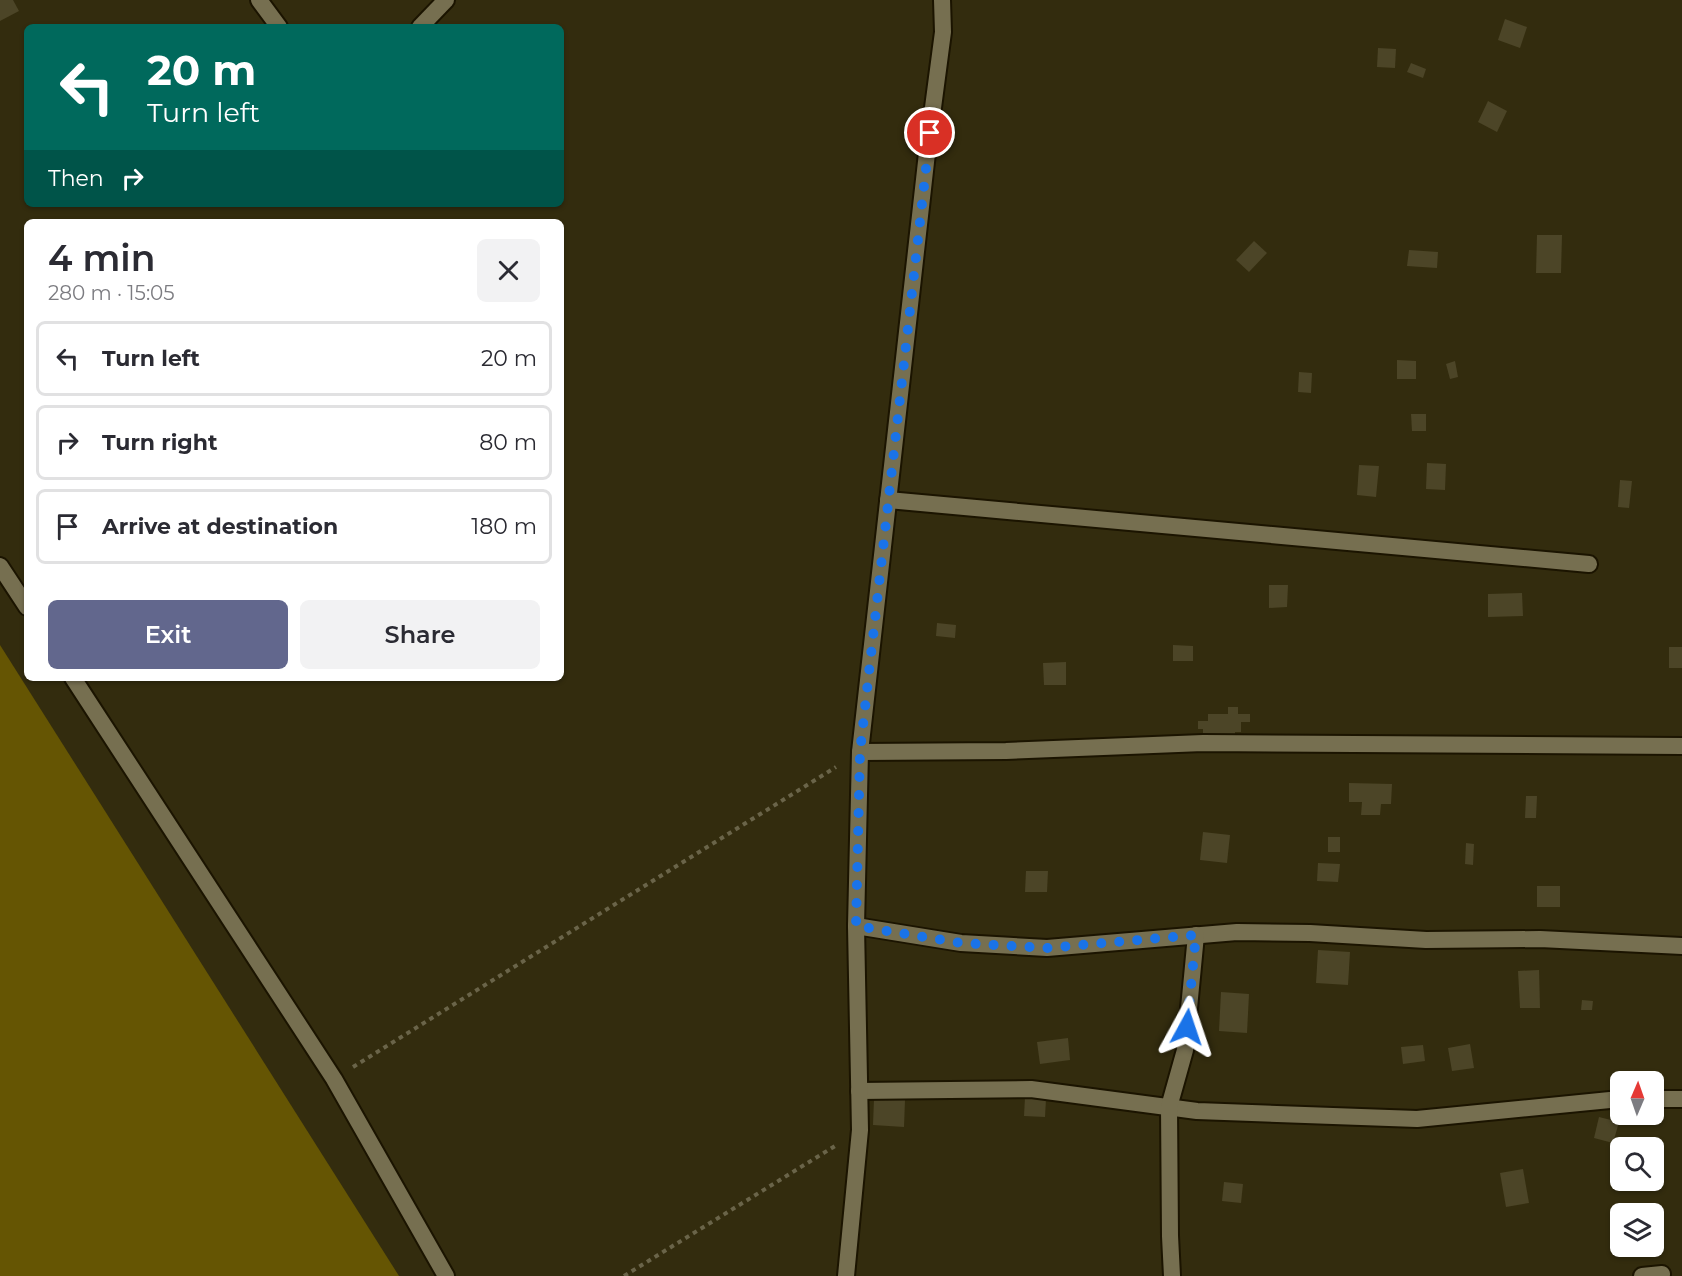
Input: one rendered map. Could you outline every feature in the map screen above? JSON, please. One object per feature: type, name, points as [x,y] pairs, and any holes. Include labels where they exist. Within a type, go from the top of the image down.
[{"type":"street","points":[[259,0],[277,24]]},
{"type":"street","points":[[423,24],[446,0]]},
{"type":"street","points":[[846,1276],[860,1130],[856,926],[860,752],[943,32],[942,0]]},
{"type":"street","points":[[888,500],[1589,564]]},
{"type":"street","points":[[0,566],[24,602]]},
{"type":"street","points":[[75,681],[334,1079],[446,1276]]},
{"type":"street","points":[[860,752],[1006,751],[1203,743],[1682,746]]},
{"type":"street","points":[[856,926],[961,943],[1047,948],[1237,932],[1426,939],[1540,939],[1682,946]]},
{"type":"street","points":[[1172,1276],[1169,1107],[1185,1050],[1196,935]]},
{"type":"street","points":[[859,1091],[1032,1089],[1197,1111],[1417,1119],[1610,1100]]},
{"type":"street","points":[[1664,1099],[1682,1098]]},
{"type":"street","points":[[1642,1276],[1662,1274]]},
{"type":"path","points":[[334,1079],[860,752]]},
{"type":"path","points":[[624,1276],[860,1130]]},
{"type":"shaded area","points":[[0,645],[399,1276],[0,1276]]},
{"type":"building","points":[[0,0],[13,0],[19,11],[0,21]]},
{"type":"building","points":[[1505,19],[1527,27],[1520,48],[1498,40]]},
{"type":"building","points":[[1378,48],[1396,49],[1395,68],[1377,67]]},
{"type":"building","points":[[1411,63],[1426,69],[1423,78],[1407,72]]},
{"type":"building","points":[[1488,101],[1507,111],[1497,132],[1478,122]]},
{"type":"building","points":[[1537,235],[1562,235],[1561,273],[1536,273]]},
{"type":"building","points":[[1254,241],[1267,253],[1249,272],[1236,260]]},
{"type":"building","points":[[1409,250],[1438,252],[1437,268],[1407,266]]},
{"type":"building","points":[[1397,360],[1416,361],[1416,379],[1397,379]]},
{"type":"building","points":[[1455,361],[1458,377],[1450,379],[1446,364]]},
{"type":"building","points":[[1299,372],[1312,373],[1311,393],[1298,392]]},
{"type":"building","points":[[1411,414],[1426,414],[1426,431],[1412,431]]},
{"type":"building","points":[[1427,463],[1446,464],[1445,490],[1426,489]]},
{"type":"building","points":[[1359,465],[1379,466],[1376,497],[1357,495]]},
{"type":"building","points":[[1620,480],[1632,481],[1629,508],[1618,507]]},
{"type":"building","points":[[1269,585],[1288,585],[1287,607],[1269,608]]},
{"type":"building","points":[[1522,593],[1523,616],[1488,617],[1488,594]]},
{"type":"building","points":[[937,623],[956,625],[955,638],[936,636]]},
{"type":"building","points":[[1173,645],[1193,646],[1193,661],[1173,661]]},
{"type":"building","points":[[1669,647],[1682,647],[1682,668],[1669,668]]},
{"type":"building","points":[[1066,662],[1066,685],[1044,685],[1043,663]]},
{"type":"building","points":[[1228,707],[1238,707],[1238,714],[1250,714],[1250,722],[1241,722],[1241,732],[1235,732],[1235,737],[1203,737],[1203,729],[1198,729],[1198,721],[1208,721],[1208,714],[1228,714]]},
{"type":"building","points":[[1349,783],[1392,784],[1391,804],[1381,804],[1380,815],[1361,815],[1362,802],[1349,802]]},
{"type":"building","points":[[1526,796],[1537,796],[1536,818],[1525,818]]},
{"type":"building","points":[[1203,832],[1230,835],[1227,863],[1200,860]]},
{"type":"building","points":[[1328,837],[1340,837],[1340,852],[1328,852]]},
{"type":"building","points":[[1466,843],[1474,844],[1473,865],[1465,864]]},
{"type":"building","points":[[1318,863],[1340,864],[1338,882],[1317,881]]},
{"type":"building","points":[[1026,871],[1048,871],[1047,892],[1025,892]]},
{"type":"building","points":[[1537,886],[1560,886],[1560,907],[1537,907]]},
{"type":"building","points":[[1318,950],[1350,952],[1348,985],[1316,983]]},
{"type":"building","points":[[1539,970],[1540,1008],[1520,1008],[1518,971]]},
{"type":"building","points":[[1221,992],[1249,994],[1247,1033],[1219,1031]]},
{"type":"building","points":[[1582,1000],[1593,1001],[1592,1010],[1581,1010]]},
{"type":"building","points":[[1068,1038],[1070,1060],[1040,1064],[1037,1042]]},
{"type":"building","points":[[1470,1044],[1474,1068],[1452,1071],[1448,1048]]},
{"type":"building","points":[[1423,1045],[1425,1061],[1403,1064],[1401,1047]]},
{"type":"building","points":[[1025,1097],[1046,1099],[1045,1117],[1024,1116]]},
{"type":"building","points":[[874,1099],[905,1100],[904,1127],[873,1125]]},
{"type":"building","points":[[1599,1117],[1610,1120],[1610,1125],[1618,1125],[1615,1137],[1610,1137],[1610,1142],[1594,1138]]},
{"type":"building","points":[[1523,1169],[1529,1203],[1506,1207],[1500,1173]]},
{"type":"building","points":[[1224,1182],[1243,1184],[1241,1203],[1222,1201]]},
{"type":"route","points":[[930,133],[860,752],[856,926],[961,943],[1047,948],[1196,935],[1187,1027]]}]
